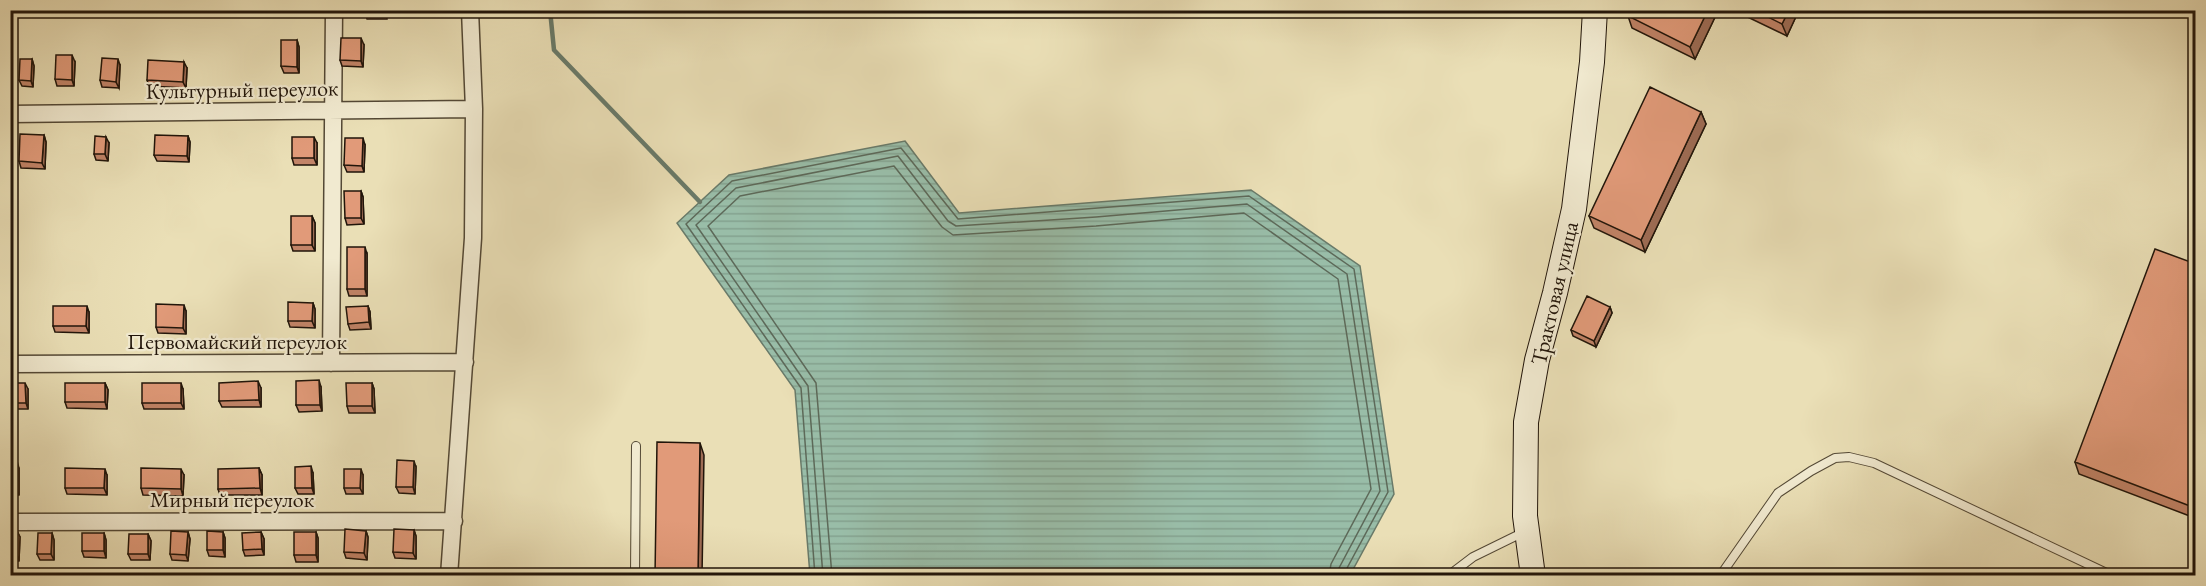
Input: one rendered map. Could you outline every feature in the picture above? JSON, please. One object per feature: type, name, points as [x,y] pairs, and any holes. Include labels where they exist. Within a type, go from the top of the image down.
[{"type":"street","points":[[331,363],[334,10]]},
{"type":"street","points":[[449,576],[473,238],[474,109],[470,10]]},
{"type":"street","name":"Трактовая улица","points":[[1533,576],[1525,516],[1526,422],[1537,360],[1574,209],[1592,62],[1595,10]]},
{"type":"street","name":"Культурный переулок","points":[[10,114],[474,109]]},
{"type":"street","name":"Первомайский переулок","points":[[10,364],[465,362]]},
{"type":"street","name":"Мирный переулок","points":[[10,522],[454,520]]},
{"type":"lane","points":[[635,576],[636,446]]},
{"type":"lane","points":[[1720,576],[1779,493],[1835,458],[1849,457],[1874,463],[2113,576]]},
{"type":"lane","points":[[1448,576],[1488,549],[1527,531]]},
{"type":"water","points":[[905,141],[959,213],[1251,190],[1360,266],[1394,494],[1350,575],[810,575],[795,390],[677,223],[729,175]]},
{"type":"building","points":[[365,10],[384,10],[384,12],[365,12]]},
{"type":"building","points":[[1631,10],[1708,10],[1690,47],[1628,16]]},
{"type":"building","points":[[1754,10],[1789,10],[1782,24]]},
{"type":"building","points":[[341,38],[361,38],[361,61],[340,60]]},
{"type":"building","points":[[281,40],[297,40],[297,67],[281,66]]},
{"type":"building","points":[[56,55],[72,55],[72,80],[55,79]]},
{"type":"building","points":[[102,58],[118,59],[116,82],[100,80]]},
{"type":"building","points":[[20,59],[32,59],[31,81],[19,80]]},
{"type":"building","points":[[148,60],[184,62],[183,82],[147,80]]},
{"type":"building","points":[[1650,87],[1701,112],[1641,240],[1589,216]]},
{"type":"building","points":[[20,134],[44,135],[42,163],[19,161]]},
{"type":"building","points":[[155,135],[188,136],[187,156],[154,155]]},
{"type":"building","points":[[95,136],[106,137],[105,154],[94,154]]},
{"type":"building","points":[[292,137],[314,137],[314,158],[292,158]]},
{"type":"building","points":[[345,138],[363,138],[362,166],[344,165]]},
{"type":"building","points":[[344,191],[361,191],[361,218],[345,218]]},
{"type":"building","points":[[291,216],[312,216],[312,245],[291,245]]},
{"type":"building","points":[[347,247],[365,247],[365,289],[347,289]]},
{"type":"building","points":[[2155,249],[2196,264],[2196,492],[2190,506],[2075,462]]},
{"type":"building","points":[[1587,296],[1610,307],[1594,341],[1571,330]]},
{"type":"building","points":[[288,302],[313,303],[312,321],[288,321]]},
{"type":"building","points":[[156,304],[184,305],[183,328],[156,327]]},
{"type":"building","points":[[53,306],[87,306],[86,326],[53,326]]},
{"type":"building","points":[[368,306],[369,322],[348,324],[346,307]]},
{"type":"building","points":[[319,380],[320,405],[296,405],[296,381]]},
{"type":"building","points":[[258,381],[259,400],[219,401],[219,383]]},
{"type":"building","points":[[10,383],[25,383],[26,403],[10,403]]},
{"type":"building","points":[[65,383],[105,383],[105,402],[65,402]]},
{"type":"building","points":[[142,383],[181,383],[181,403],[142,403]]},
{"type":"building","points":[[346,383],[372,383],[372,406],[347,406]]},
{"type":"building","points":[[657,442],[700,443],[698,576],[655,576]]},
{"type":"building","points":[[397,460],[414,461],[413,487],[396,487]]},
{"type":"building","points":[[10,461],[17,461],[16,489],[10,489]]},
{"type":"building","points":[[311,466],[312,488],[295,488],[295,467]]},
{"type":"building","points":[[65,468],[105,469],[104,488],[65,488]]},
{"type":"building","points":[[141,468],[181,469],[181,489],[141,488]]},
{"type":"building","points":[[259,468],[260,488],[218,489],[218,469]]},
{"type":"building","points":[[344,469],[361,469],[360,488],[344,488]]},
{"type":"building","points":[[345,529],[366,531],[364,553],[344,552]]},
{"type":"building","points":[[394,529],[414,530],[413,553],[393,552]]},
{"type":"building","points":[[10,530],[17,531],[17,555],[10,555]]},
{"type":"building","points":[[171,531],[188,532],[186,555],[170,554]]},
{"type":"building","points":[[207,531],[223,532],[223,550],[207,550]]},
{"type":"building","points":[[261,532],[262,549],[243,550],[242,533]]},
{"type":"building","points":[[294,532],[316,532],[316,555],[294,555]]},
{"type":"building","points":[[38,533],[52,533],[51,554],[37,554]]},
{"type":"building","points":[[82,533],[104,533],[104,551],[82,551]]},
{"type":"building","points":[[129,534],[148,534],[148,554],[128,554]]},
{"type":"waterway","points":[[550,10],[554,50],[700,202]]}]
